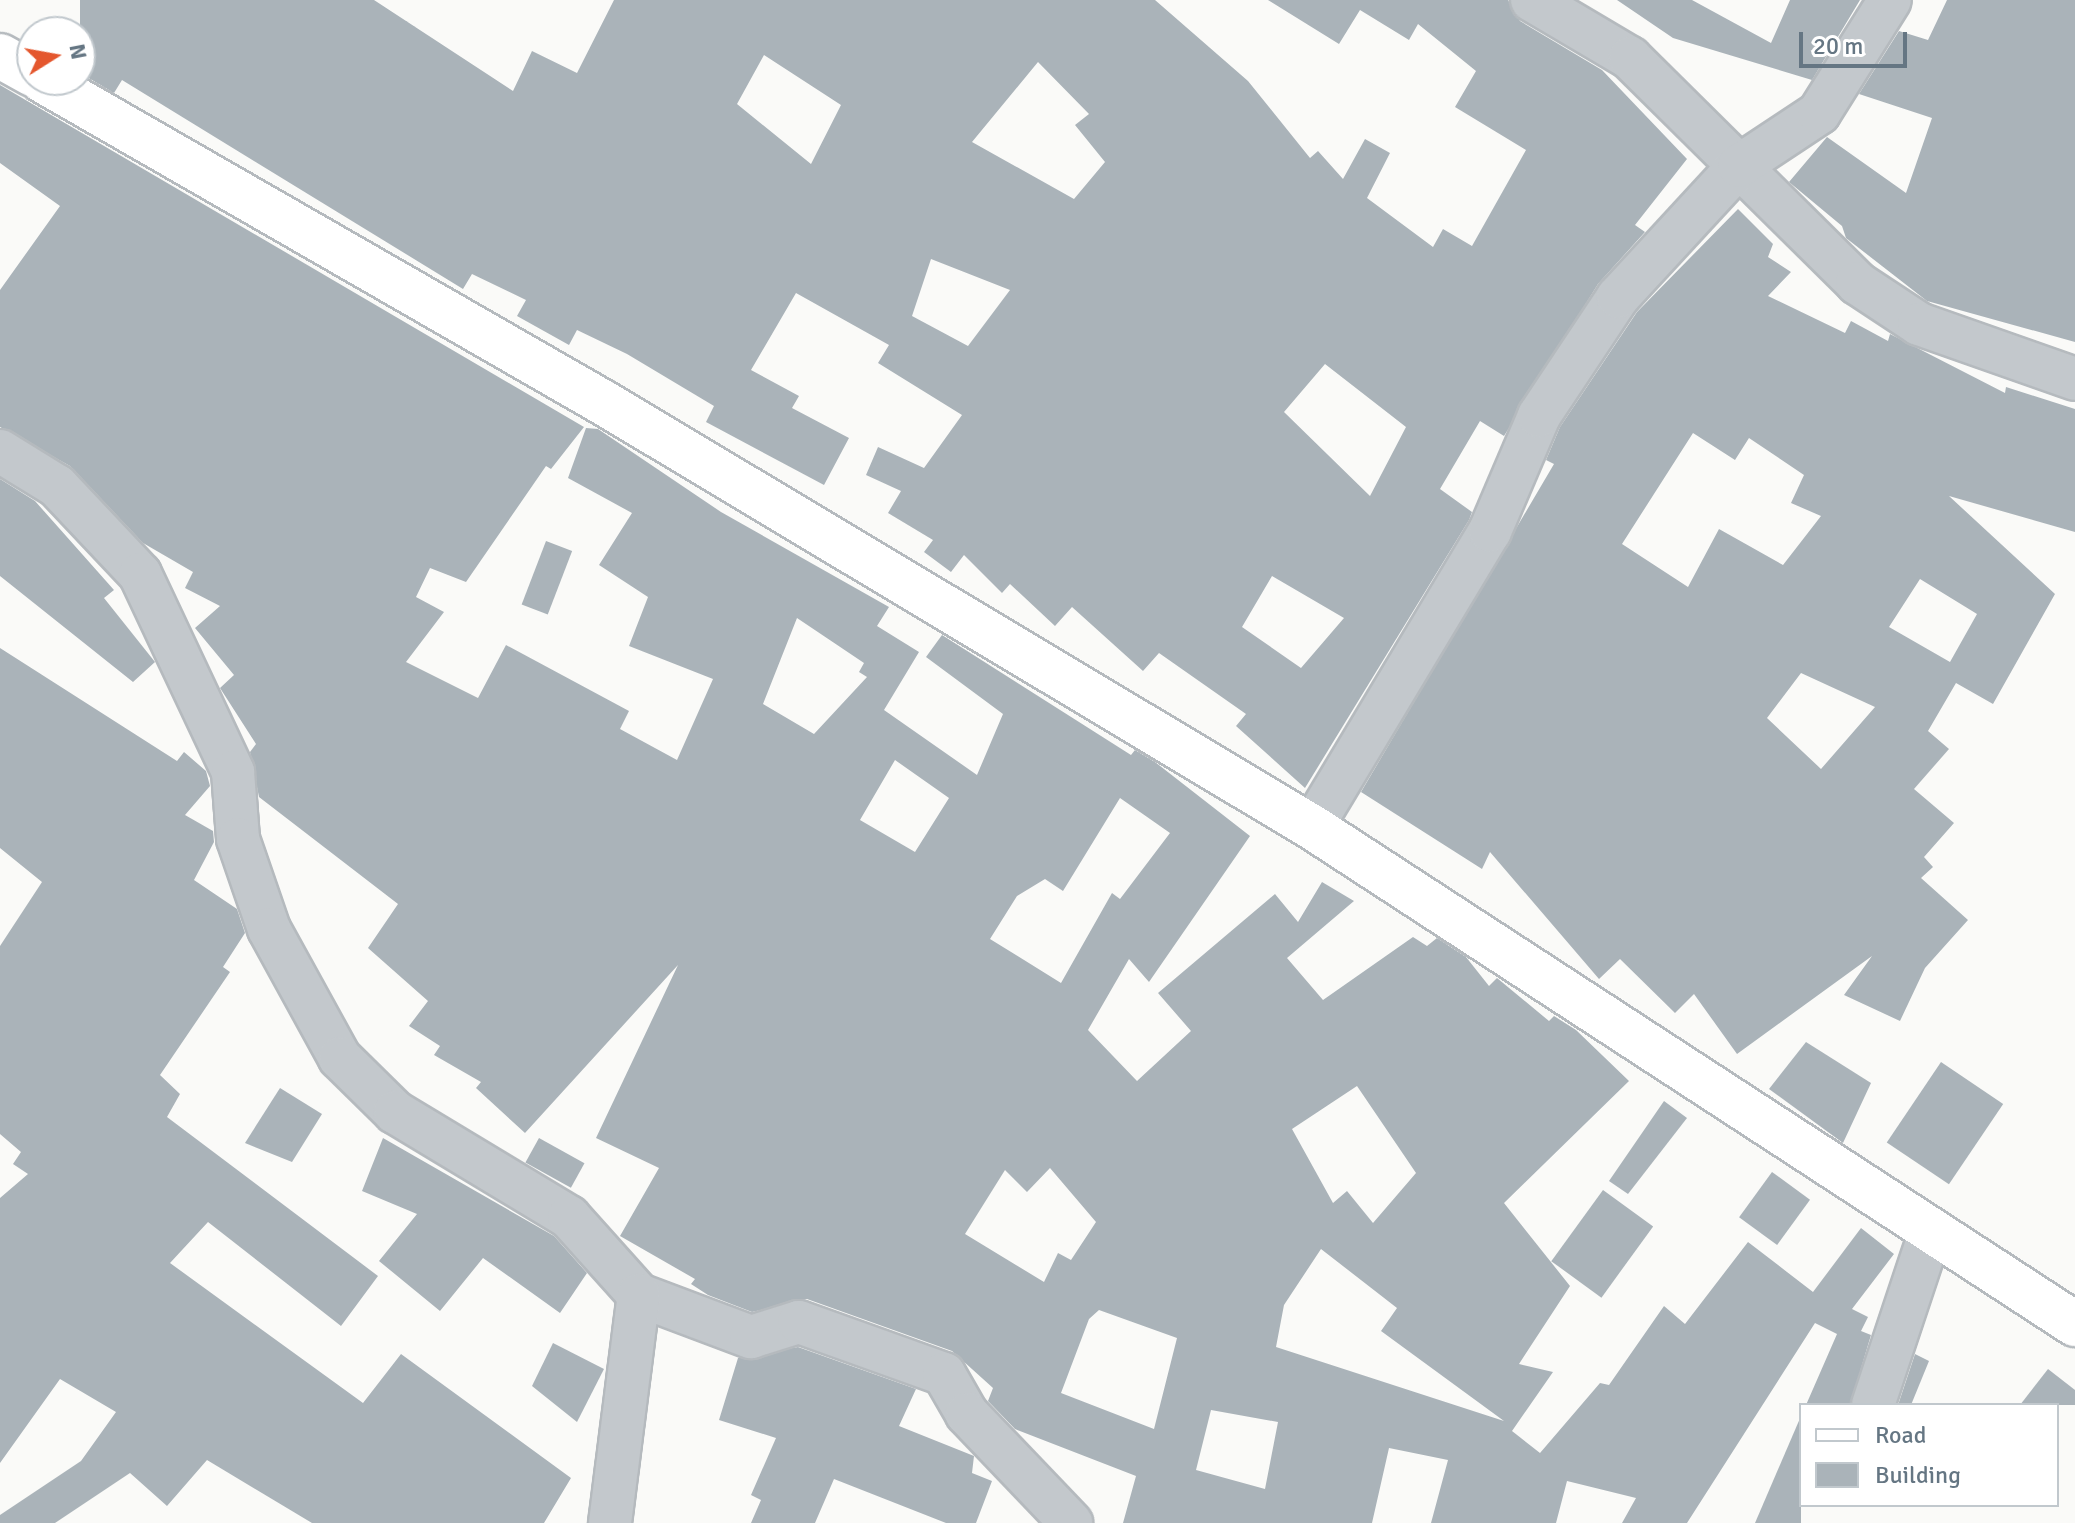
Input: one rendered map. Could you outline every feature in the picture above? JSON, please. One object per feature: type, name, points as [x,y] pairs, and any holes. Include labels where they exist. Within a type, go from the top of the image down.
[{"type":"main road","points":[[70,96],[618,411],[1312,827],[2075,1324]]},
{"type":"street","points":[[1532,0],[1630,58],[1857,283],[1919,324],[2075,379]]},
{"type":"street","points":[[1312,827],[1490,531],[1539,416],[1618,297],[1739,166],[1819,113],[1890,0]]},
{"type":"street","points":[[0,451],[57,486],[140,574],[233,772],[238,839],[269,929],[340,1058],[395,1112],[569,1217],[639,1295],[751,1337],[799,1322],[944,1374],[967,1414],[1071,1523]]},
{"type":"street","points":[[1874,1403],[1931,1231]]},
{"type":"street","points":[[610,1523],[639,1295]]},
{"type":"building","points":[[80,0],[374,0],[513,91],[532,51],[577,73],[614,0],[1155,0],[1248,81],[1310,158],[1318,151],[1343,179],[1365,139],[1390,153],[1367,198],[1433,247],[1443,229],[1472,246],[1526,150],[1455,107],[1476,71],[1418,24],[1409,40],[1360,10],[1339,44],[1268,0],[1508,0],[1520,21],[1602,70],[1687,159],[1635,225],[1645,232],[1598,284],[1504,436],[1480,421],[1440,489],[1472,512],[1469,520],[1305,788],[1236,726],[1246,714],[1159,653],[1143,671],[1072,607],[1055,626],[1010,584],[1002,593],[964,555],[951,572],[924,552],[933,540],[888,513],[901,491],[866,475],[878,447],[924,468],[962,415],[878,363],[889,345],[796,293],[751,370],[799,396],[792,408],[849,438],[824,485],[706,422],[714,406],[627,354],[577,330],[569,345],[517,316],[526,300],[472,274],[463,289],[122,80],[114,93],[96,82],[96,16],[80,16]],"holes":[[[764,55],[841,105],[811,164],[737,104]],[[1038,62],[1089,114],[1075,125],[1105,162],[1074,199],[972,142]],[[931,259],[1010,290],[968,346],[912,316]],[[1325,364],[1406,427],[1370,496],[1284,412]],[[1272,576],[1344,618],[1301,668],[1242,627]]]},
{"type":"building","points":[[1617,0],[1692,0],[1771,43],[1790,0],[1860,0],[1812,80],[1673,38]]},
{"type":"building","points":[[1947,0],[2075,0],[2075,342],[1927,301],[1846,238],[1842,226],[1789,182],[1827,137],[1906,193],[1932,118],[1859,94],[1899,31],[1928,40]]},
{"type":"building","points":[[0,85],[584,427],[551,469],[546,466],[466,582],[430,568],[416,597],[444,612],[406,662],[478,698],[506,645],[629,711],[620,729],[677,760],[713,679],[629,646],[648,597],[599,565],[632,513],[568,478],[586,428],[598,429],[721,512],[889,607],[877,626],[919,652],[884,710],[977,775],[1003,714],[926,657],[942,635],[1131,755],[1135,750],[1155,762],[1250,836],[1149,982],[1129,959],[1088,1030],[1137,1081],[1191,1031],[1158,993],[1275,894],[1298,922],[1322,882],[1354,901],[1287,958],[1323,1000],[1413,937],[1427,946],[1437,938],[1466,957],[1489,986],[1497,978],[1549,1021],[1554,1016],[1576,1030],[1629,1081],[1504,1203],[1570,1286],[1519,1364],[1553,1372],[1512,1431],[1540,1453],[1600,1383],[1609,1385],[1664,1306],[1685,1324],[1748,1242],[1813,1292],[1861,1228],[1894,1254],[1852,1309],[1868,1317],[1861,1331],[1871,1335],[1851,1403],[1807,1403],[1837,1334],[1815,1323],[1687,1523],[1622,1523],[1636,1498],[1567,1481],[1556,1523],[1431,1523],[1448,1460],[1389,1448],[1372,1523],[1123,1523],[1136,1476],[1015,1429],[988,1401],[993,1388],[952,1351],[807,1299],[752,1312],[708,1295],[691,1284],[695,1279],[620,1236],[659,1168],[596,1138],[678,965],[525,1133],[476,1088],[481,1082],[434,1055],[440,1046],[409,1026],[428,1001],[368,948],[398,904],[259,797],[250,752],[256,744],[220,688],[234,675],[195,628],[220,606],[185,588],[193,572],[143,543],[70,466],[0,427],[0,290],[60,206],[0,163]],"holes":[[[797,618],[864,663],[859,672],[867,677],[814,734],[763,704]],[[895,760],[949,798],[915,852],[860,820]],[[1120,798],[1170,833],[1120,899],[1112,893],[1061,983],[990,939],[1017,896],[1045,879],[1063,891]],[[1357,1086],[1416,1173],[1373,1223],[1347,1191],[1333,1203],[1292,1129]],[[1050,1168],[1096,1222],[1071,1260],[1058,1253],[1044,1282],[965,1234],[1005,1170],[1027,1192]],[[1321,1249],[1397,1308],[1381,1331],[1504,1421],[1276,1347],[1284,1305]],[[1099,1310],[1177,1338],[1154,1429],[1061,1393],[1089,1319]],[[1211,1410],[1278,1422],[1265,1489],[1196,1470]]]},
{"type":"building","points":[[1738,209],[1773,244],[1768,257],[1791,272],[1768,296],[1845,333],[1851,321],[1888,341],[1890,334],[2005,393],[2006,387],[2075,409],[2075,532],[1949,496],[2055,594],[1993,704],[1956,683],[1928,731],[1949,749],[1914,789],[1954,823],[1924,857],[1933,867],[1921,878],[1968,920],[1925,968],[1900,1021],[1844,995],[1872,956],[1737,1054],[1694,994],[1675,1013],[1620,959],[1599,979],[1490,852],[1482,869],[1361,792],[1554,464],[1546,460],[1560,427],[1637,312]],"holes":[[[1693,433],[1735,460],[1749,438],[1804,475],[1791,503],[1821,516],[1783,565],[1719,529],[1688,587],[1622,544]],[[1920,579],[1977,614],[1950,662],[1889,627]],[[1801,673],[1875,707],[1821,769],[1767,718]]]},
{"type":"building","points":[[0,479],[35,501],[114,590],[104,598],[155,662],[133,682],[0,576]]},
{"type":"building","points":[[546,541],[572,551],[548,615],[522,604]]},
{"type":"building","points":[[0,648],[177,761],[184,752],[206,771],[210,786],[185,815],[213,831],[214,842],[194,880],[237,909],[245,933],[223,967],[230,972],[160,1075],[180,1094],[167,1117],[378,1276],[341,1326],[208,1222],[170,1263],[363,1403],[401,1354],[571,1478],[544,1523],[312,1523],[207,1460],[167,1506],[130,1473],[55,1523],[0,1523],[0,1515],[81,1461],[116,1412],[60,1379],[0,1463],[0,1198],[28,1174],[13,1164],[21,1152],[0,1134],[0,946],[42,882],[0,848]]},
{"type":"building","points":[[1806,1042],[1871,1083],[1843,1143],[1769,1089]]},
{"type":"building","points":[[1941,1062],[2003,1104],[1949,1184],[1887,1142]]},
{"type":"building","points":[[280,1088],[322,1114],[292,1162],[245,1143]]},
{"type":"building","points":[[1664,1101],[1687,1118],[1628,1194],[1609,1181]]},
{"type":"building","points":[[383,1138],[554,1236],[587,1273],[560,1313],[483,1258],[440,1311],[379,1261],[417,1214],[362,1191]]},
{"type":"building","points":[[539,1138],[584,1163],[571,1188],[525,1162]]},
{"type":"building","points":[[1772,1172],[1810,1200],[1777,1245],[1739,1217]]},
{"type":"building","points":[[1603,1190],[1653,1226],[1601,1298],[1551,1261]]},
{"type":"building","points":[[553,1343],[604,1369],[577,1422],[532,1386]]},
{"type":"building","points":[[798,1347],[916,1389],[899,1426],[974,1456],[972,1473],[992,1481],[976,1523],[946,1523],[834,1479],[815,1523],[751,1523],[761,1500],[751,1495],[776,1438],[719,1420],[738,1358]]},
{"type":"building","points":[[1915,1354],[1929,1361],[1912,1403],[1899,1403]]},
{"type":"building","points":[[2048,1369],[2075,1390],[2075,1405],[2022,1403]]},
{"type":"building","points":[[1799,1421],[1801,1523],[1755,1523]]}]
